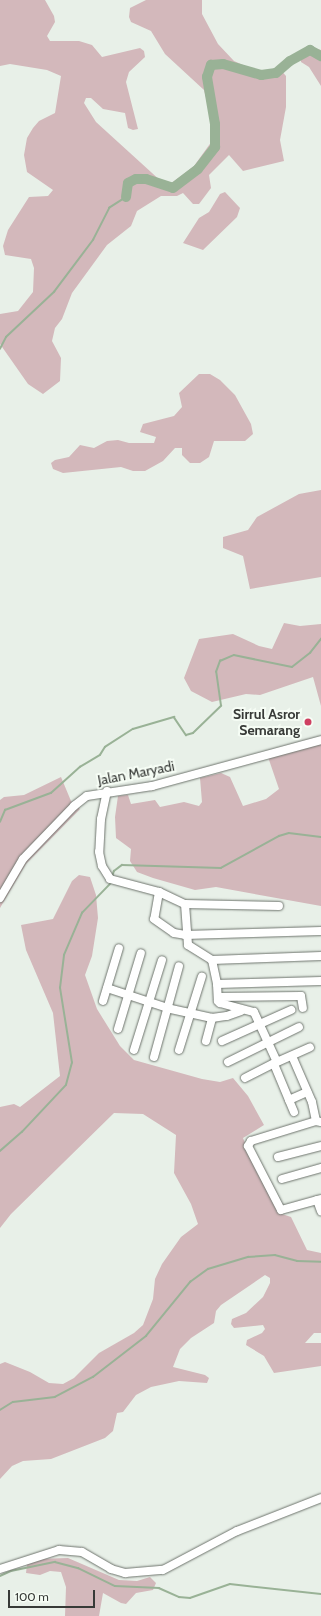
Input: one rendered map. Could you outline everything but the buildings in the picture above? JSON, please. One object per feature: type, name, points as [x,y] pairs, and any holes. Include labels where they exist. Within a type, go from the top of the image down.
[{"type":"street","name":"Jalan Maryadi","points":[[0,898],[23,859],[74,806],[87,796],[107,791],[152,786],[321,740]]},
{"type":"street","points":[[107,791],[101,819],[99,852],[102,866],[112,880],[159,892],[185,904],[279,906]]},
{"type":"street","points":[[159,892],[155,922],[174,933],[186,935],[321,931]]},
{"type":"street","points":[[185,904],[186,935],[188,946],[212,960],[321,956]]},
{"type":"street","points":[[103,1000],[119,948]]},
{"type":"street","points":[[118,1029],[140,953]]},
{"type":"street","points":[[134,1050],[162,960]]},
{"type":"street","points":[[212,960],[220,1003],[228,1004],[241,1010],[254,1012],[294,1112]]},
{"type":"street","points":[[154,1057],[179,966]]},
{"type":"street","points":[[179,1050],[202,976]]},
{"type":"street","points":[[217,984],[321,981]]},
{"type":"street","points":[[107,988],[168,1008],[212,1018],[228,1016],[241,1010]]},
{"type":"street","points":[[218,997],[302,996],[303,1008]]},
{"type":"street","points":[[222,1041],[291,1010]]},
{"type":"street","points":[[206,1041],[212,1018]]},
{"type":"street","points":[[228,1062],[299,1027]]},
{"type":"street","points":[[245,1078],[310,1046]]},
{"type":"street","points":[[292,1056],[318,1122],[251,1141],[248,1146],[281,1210],[319,1199],[321,1211]]},
{"type":"street","points":[[290,1100],[307,1092]]},
{"type":"street","points":[[278,1157],[321,1146]]},
{"type":"street","points":[[282,1179],[321,1168]]},
{"type":"street","points":[[0,1569],[59,1550],[82,1552],[111,1569],[124,1573],[163,1570],[237,1531],[321,1498]]},
{"type":"shaded area","points":[[0,0],[45,0],[54,16],[55,22],[47,36],[50,41],[79,41],[92,45],[102,57],[140,48],[144,51],[145,57],[129,72],[126,82],[138,129],[133,130],[128,128],[125,113],[103,109],[91,98],[86,98],[84,103],[96,122],[163,183],[173,182],[194,166],[212,141],[213,125],[204,90],[165,54],[151,31],[131,22],[129,17],[130,8],[146,0],[202,0],[202,14],[218,44],[234,61],[261,73],[279,68],[286,76],[286,107],[280,140],[284,161],[243,171],[229,155],[209,175],[211,188],[199,204],[193,204],[183,193],[177,196],[161,196],[137,211],[131,226],[107,245],[72,293],[62,319],[55,328],[52,341],[61,358],[60,381],[43,394],[28,384],[0,344],[0,314],[18,311],[33,292],[34,268],[31,259],[5,255],[3,246],[8,230],[29,197],[48,196],[53,190],[27,172],[24,155],[27,138],[33,128],[39,121],[55,113],[61,76],[47,70],[10,64],[0,66]]},
{"type":"shaded area","points":[[315,48],[321,50],[321,86],[309,67],[301,62],[300,54]]},
{"type":"shaded area","points":[[225,192],[240,208],[237,217],[203,250],[183,243],[199,218],[209,212],[220,194]]},
{"type":"shaded area","points":[[199,374],[210,374],[220,380],[235,395],[251,424],[253,434],[245,441],[214,441],[209,457],[200,463],[190,463],[182,455],[182,448],[175,448],[163,461],[145,471],[133,471],[121,467],[63,473],[53,469],[51,463],[55,460],[69,457],[80,445],[94,448],[107,441],[118,440],[129,443],[154,443],[156,437],[140,432],[143,424],[174,416],[182,407],[179,393]]},
{"type":"shaded area","points":[[321,490],[321,577],[250,589],[243,556],[223,548],[223,537],[248,530],[257,517],[299,494]]},
{"type":"shaded area","points":[[284,623],[300,626],[321,624],[321,706],[313,677],[260,695],[246,694],[212,702],[191,691],[184,678],[199,639],[233,634],[259,646],[272,649]]},
{"type":"shaded area","points":[[321,744],[321,906],[216,887],[195,890],[153,878],[137,872],[130,861],[131,849],[116,838],[115,817],[118,796],[128,795],[131,804],[155,800],[160,807],[184,802],[199,806],[202,802],[200,778],[221,773],[230,777],[243,806],[266,799],[279,789],[268,757]]},
{"type":"shaded area","points":[[61,777],[71,801],[80,809],[26,864],[0,908],[0,800],[4,797],[24,795]]},
{"type":"shaded area","points":[[79,875],[90,877],[96,895],[98,918],[92,956],[85,975],[97,1009],[120,1046],[134,1060],[202,1079],[220,1082],[233,1078],[248,1096],[264,1125],[243,1138],[258,1174],[279,1213],[291,1217],[307,1250],[321,1253],[321,1333],[314,1333],[305,1343],[321,1343],[321,1366],[274,1373],[264,1356],[246,1345],[247,1340],[262,1333],[265,1329],[263,1325],[234,1328],[231,1324],[232,1319],[246,1313],[263,1297],[270,1283],[270,1278],[265,1275],[221,1305],[216,1311],[214,1323],[191,1338],[180,1349],[173,1367],[205,1375],[209,1378],[207,1383],[179,1381],[151,1387],[136,1395],[123,1412],[117,1413],[113,1431],[105,1438],[51,1459],[23,1461],[12,1466],[0,1479],[0,1364],[5,1362],[30,1372],[49,1383],[63,1384],[74,1378],[99,1353],[134,1333],[143,1325],[153,1299],[155,1279],[162,1264],[181,1237],[198,1224],[191,1204],[174,1173],[176,1135],[143,1114],[114,1113],[11,1214],[0,1228],[0,1107],[14,1104],[20,1107],[60,1076],[53,1013],[26,950],[21,925],[53,919],[72,881]]},
{"type":"shaded area","points":[[68,1558],[119,1580],[137,1581],[150,1577],[156,1583],[153,1590],[136,1593],[126,1604],[121,1603],[103,1593],[99,1616],[65,1616],[66,1587],[61,1572],[50,1571],[40,1575],[26,1573],[27,1564],[37,1559]]},
{"type":"waterway","points":[[126,197],[128,183],[136,179],[146,179],[173,188],[198,169],[215,147],[215,124],[207,77],[211,65],[223,64],[261,75],[276,73],[290,61],[310,50],[321,56]]},
{"type":"waterway","points":[[0,349],[6,337],[54,292],[93,240],[109,208],[126,197]]},
{"type":"waterway","points":[[0,822],[5,810],[51,793],[80,767],[100,755],[105,747],[133,729],[174,717],[186,735],[193,733],[221,706],[216,672],[220,661],[234,655],[292,667],[310,653],[321,639]]},
{"type":"waterway","points":[[112,877],[114,871],[122,865],[221,868],[279,836],[289,833],[321,837]]},
{"type":"waterway","points":[[0,1151],[22,1132],[66,1085],[72,1063],[60,988],[64,955],[82,913],[111,883]]},
{"type":"waterway","points":[[0,1410],[13,1402],[55,1397],[93,1377],[146,1336],[190,1282],[208,1269],[248,1257],[275,1255],[297,1261],[321,1262]]},
{"type":"waterway","points":[[0,1576],[11,1571],[55,1562],[78,1568],[115,1586],[159,1588],[179,1597],[190,1598],[230,1584],[321,1594]]},
{"type":"place","name":"Sirrul Asror Semarang","points":[[308,722]]}]
